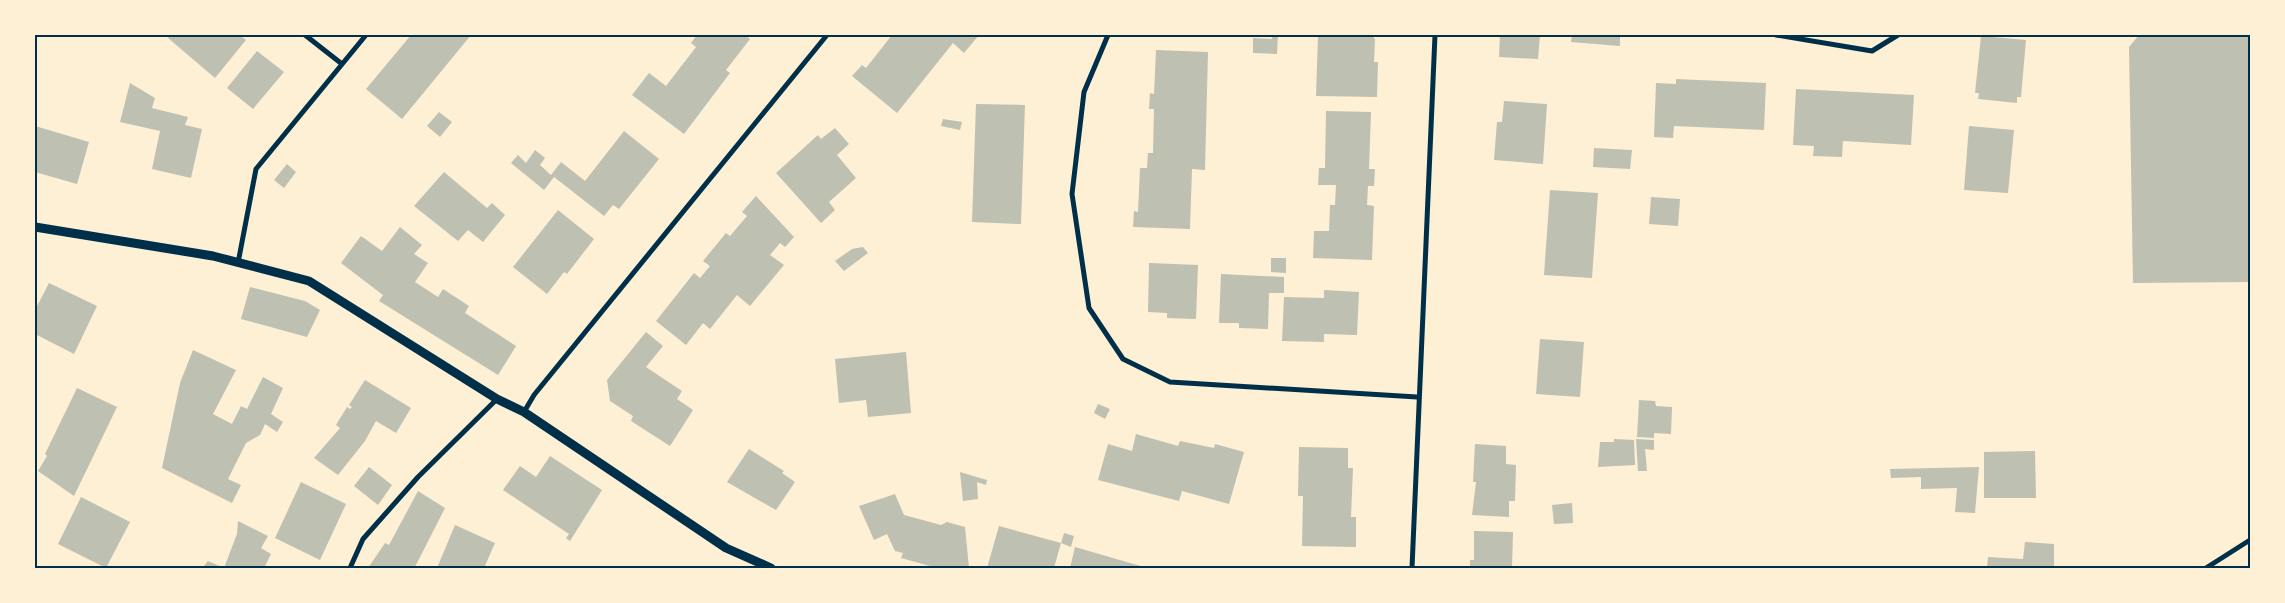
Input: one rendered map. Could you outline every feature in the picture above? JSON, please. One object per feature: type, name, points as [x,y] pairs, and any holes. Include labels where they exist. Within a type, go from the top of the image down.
[{"type":"street","points":[[305,35],[342,64]]},
{"type":"street","points":[[238,263],[256,169],[366,35]]},
{"type":"street","points":[[524,412],[534,395],[827,35]]},
{"type":"street","points":[[1108,35],[1084,92],[1072,194],[1089,308],[1123,359],[1170,382],[1418,396]]},
{"type":"street","points":[[1412,568],[1435,35]]},
{"type":"street","points":[[1776,35],[1872,51],[1898,35]]},
{"type":"street","points":[[35,227],[213,256],[309,281],[497,399],[524,412],[726,548],[771,568]]},
{"type":"street","points":[[350,568],[363,539],[418,477],[497,399]]},
{"type":"street","points":[[2206,568],[2250,540]]},
{"type":"building","points":[[170,35],[239,35],[246,40],[215,78],[168,38]]},
{"type":"building","points":[[411,35],[471,35],[402,119],[366,89]]},
{"type":"building","points":[[697,35],[745,35],[750,39],[726,70],[730,73],[684,134],[632,95],[649,73],[666,86],[696,47],[691,43]]},
{"type":"building","points":[[892,35],[979,35],[964,53],[953,43],[897,113],[852,76],[862,65],[866,68]]},
{"type":"building","points":[[1272,35],[1278,35],[1277,54],[1253,53],[1253,38],[1272,39]]},
{"type":"building","points":[[1318,35],[1371,35],[1375,39],[1374,62],[1378,62],[1377,97],[1316,96]]},
{"type":"building","points":[[1500,35],[1540,35],[1538,59],[1499,57]]},
{"type":"building","points":[[1572,35],[1620,35],[1620,46],[1571,42]]},
{"type":"building","points":[[2139,35],[2250,35],[2250,282],[2133,283],[2129,47]]},
{"type":"building","points":[[1981,36],[2026,40],[2021,97],[2017,97],[2017,103],[1978,99],[1979,93],[1975,93]]},
{"type":"building","points":[[1156,50],[1208,52],[1205,170],[1192,169],[1190,229],[1133,227],[1134,211],[1138,212],[1140,168],[1147,168],[1148,153],[1153,153],[1154,109],[1149,109],[1150,93],[1154,94]]},
{"type":"building","points":[[257,51],[284,72],[253,109],[227,88]]},
{"type":"building","points":[[1676,79],[1766,83],[1764,130],[1674,126],[1673,138],[1654,137],[1656,83],[1676,84]]},
{"type":"building","points":[[130,83],[155,98],[152,108],[188,117],[185,125],[202,129],[191,178],[152,169],[160,131],[120,122]]},
{"type":"building","points":[[1796,89],[1914,95],[1911,145],[1843,141],[1842,157],[1813,156],[1814,146],[1793,145]]},
{"type":"building","points":[[1504,101],[1547,104],[1543,164],[1494,160],[1497,122],[1502,122]]},
{"type":"building","points":[[976,104],[1025,105],[1021,224],[972,222]]},
{"type":"building","points":[[1326,111],[1371,112],[1369,169],[1375,169],[1374,186],[1368,186],[1367,205],[1374,206],[1372,260],[1313,258],[1314,231],[1329,231],[1330,205],[1335,205],[1336,185],[1318,185],[1319,168],[1325,168]]},
{"type":"building","points":[[439,112],[452,122],[440,137],[427,126]]},
{"type":"building","points":[[943,119],[962,122],[960,130],[941,126]]},
{"type":"building","points":[[35,126],[89,142],[77,184],[35,172]]},
{"type":"building","points":[[1969,126],[2014,130],[2008,193],[1964,190]]},
{"type":"building","points":[[835,128],[849,144],[837,155],[856,178],[829,202],[835,210],[821,223],[776,173],[818,135],[821,139]]},
{"type":"building","points":[[624,131],[659,159],[619,209],[613,205],[604,216],[554,177],[544,190],[511,163],[518,155],[526,163],[535,150],[545,158],[540,165],[551,175],[561,162],[585,181]]},
{"type":"building","points":[[1594,148],[1632,150],[1630,169],[1593,167]]},
{"type":"building","points":[[287,164],[296,172],[284,188],[274,180]]},
{"type":"building","points":[[444,172],[487,208],[492,203],[505,215],[483,242],[468,230],[458,241],[414,206]]},
{"type":"building","points":[[1550,190],[1598,193],[1592,278],[1544,275]]},
{"type":"building","points":[[756,196],[794,237],[785,247],[780,243],[770,255],[784,265],[750,306],[737,295],[710,329],[703,323],[686,345],[656,321],[694,273],[700,278],[710,266],[703,261],[726,233],[730,236],[747,216],[742,212]]},
{"type":"building","points":[[1651,197],[1680,199],[1678,226],[1649,224]]},
{"type":"building","points":[[558,210],[594,239],[567,274],[564,272],[547,294],[513,267]]},
{"type":"building","points":[[400,227],[422,245],[414,254],[428,263],[415,282],[438,297],[443,289],[469,306],[465,313],[516,346],[498,375],[379,301],[383,295],[341,263],[361,236],[382,251]]},
{"type":"building","points":[[863,247],[868,253],[844,271],[835,261],[852,249]]},
{"type":"building","points":[[1271,258],[1286,258],[1286,273],[1271,272]]},
{"type":"building","points":[[1149,263],[1198,265],[1196,319],[1167,318],[1167,313],[1148,312]]},
{"type":"building","points":[[1221,274],[1284,277],[1284,293],[1269,293],[1268,329],[1239,328],[1239,323],[1219,323]]},
{"type":"building","points":[[49,283],[97,306],[74,354],[35,334],[35,310]]},
{"type":"building","points":[[250,287],[305,301],[320,310],[307,337],[241,319]]},
{"type":"building","points":[[1324,290],[1359,292],[1357,335],[1324,334],[1324,342],[1282,341],[1284,297],[1324,298]]},
{"type":"building","points":[[646,332],[663,346],[646,367],[682,391],[677,399],[693,410],[670,446],[631,421],[633,416],[610,401],[607,380]]},
{"type":"building","points":[[1540,339],[1584,342],[1580,397],[1536,394]]},
{"type":"building","points":[[193,350],[236,370],[213,414],[232,424],[241,406],[247,409],[263,377],[283,388],[271,414],[283,422],[277,432],[265,424],[260,435],[246,443],[228,479],[241,485],[232,503],[162,468],[180,383]]},
{"type":"building","points":[[906,352],[911,413],[868,417],[866,400],[839,403],[835,359]]},
{"type":"building","points":[[365,380],[411,408],[396,433],[376,421],[365,441],[338,475],[314,458],[340,428],[336,425],[347,407],[350,409],[352,407],[349,405]]},
{"type":"building","points":[[77,388],[117,407],[74,496],[38,471],[47,456],[45,454]]},
{"type":"building","points":[[1639,400],[1655,401],[1656,406],[1672,407],[1671,434],[1654,433],[1654,438],[1637,437]]},
{"type":"building","points":[[1098,404],[1110,409],[1105,419],[1094,413]]},
{"type":"building","points":[[1136,434],[1178,446],[1180,441],[1214,448],[1215,444],[1244,452],[1229,504],[1182,491],[1179,501],[1098,480],[1108,444],[1132,451]]},
{"type":"building","points":[[1614,439],[1634,440],[1635,465],[1598,467],[1600,442],[1614,442]]},
{"type":"building","points":[[1636,439],[1654,440],[1654,450],[1645,449],[1647,471],[1638,471]]},
{"type":"building","points":[[1475,444],[1506,446],[1506,464],[1516,465],[1515,501],[1509,501],[1509,517],[1472,515],[1476,482],[1473,482]]},
{"type":"building","points":[[1299,447],[1348,448],[1348,468],[1353,468],[1351,517],[1356,517],[1356,547],[1302,546],[1303,496],[1298,496]]},
{"type":"building","points":[[749,449],[784,471],[782,473],[795,482],[776,510],[727,482]]},
{"type":"building","points":[[2035,451],[2036,498],[1984,498],[1984,452]]},
{"type":"building","points":[[550,456],[602,490],[570,541],[566,538],[569,534],[503,490],[520,466],[536,477]]},
{"type":"building","points":[[369,467],[392,485],[378,505],[354,486]]},
{"type":"building","points":[[1979,467],[1975,513],[1955,512],[1957,488],[1921,489],[1921,477],[1891,478],[1890,469]]},
{"type":"building","points":[[960,472],[987,480],[986,485],[977,482],[978,499],[963,501]]},
{"type":"building","points":[[301,482],[346,504],[320,560],[275,538]]},
{"type":"building","points":[[418,491],[445,508],[414,568],[368,568],[385,543],[389,545]]},
{"type":"building","points":[[895,494],[904,515],[941,525],[947,522],[965,527],[969,568],[937,568],[901,558],[903,553],[895,551],[887,534],[874,540],[859,506]]},
{"type":"building","points":[[81,497],[130,522],[106,568],[58,544]]},
{"type":"building","points":[[1572,503],[1573,523],[1554,524],[1552,505]]},
{"type":"building","points":[[238,521],[268,536],[261,548],[271,554],[264,568],[224,568],[237,534]]},
{"type":"building","points":[[455,525],[495,543],[484,568],[437,568]]},
{"type":"building","points":[[999,526],[1061,543],[1054,568],[987,568]]},
{"type":"building","points":[[1474,531],[1513,532],[1512,568],[1470,568],[1470,560],[1474,560]]},
{"type":"building","points":[[1064,533],[1074,536],[1071,547],[1061,543]]},
{"type":"building","points":[[2025,542],[2054,544],[2054,568],[1987,568],[1988,557],[2023,559]]},
{"type":"building","points":[[1075,547],[1144,567],[1144,568],[1070,568]]},
{"type":"building","points":[[208,561],[224,568],[202,568]]}]
